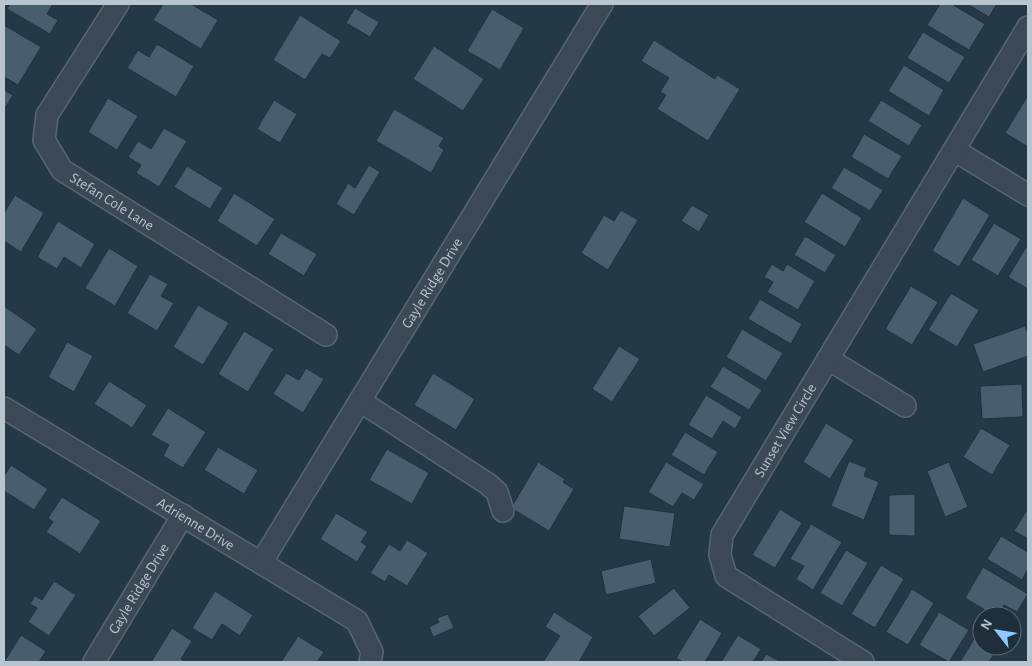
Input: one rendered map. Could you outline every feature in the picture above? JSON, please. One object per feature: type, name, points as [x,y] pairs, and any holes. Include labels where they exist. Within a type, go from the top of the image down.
[{"type":"street","name":"Stefan Cole Lane","points":[[118,4],[47,115],[44,140],[62,170],[326,335]]},
{"type":"street","name":"Gayle Ridge Drive","points":[[261,563],[602,4]]},
{"type":"street","name":"Sunset View Circle","points":[[863,662],[726,576],[720,555],[722,535],[1028,27]]},
{"type":"street","points":[[954,150],[1028,195]]},
{"type":"street","points":[[828,359],[906,406]]},
{"type":"street","points":[[360,401],[488,484],[497,492],[503,511]]},
{"type":"street","name":"Adrienne Drive","points":[[4,408],[356,621],[371,657]]},
{"type":"street","name":"Gayle Ridge Drive","points":[[94,662],[183,515]]},
{"type":"building","points":[[10,4],[53,4],[47,14],[58,20],[50,34],[7,9]]},
{"type":"building","points":[[163,4],[191,4],[218,20],[201,49],[153,20]]},
{"type":"building","points":[[940,4],[952,4],[985,24],[969,50],[927,25]]},
{"type":"building","points":[[967,4],[997,4],[989,17]]},
{"type":"building","points":[[355,8],[379,22],[370,37],[346,23]]},
{"type":"building","points":[[492,9],[524,28],[500,70],[467,51]]},
{"type":"building","points":[[300,15],[341,41],[330,58],[322,54],[305,80],[273,60]]},
{"type":"building","points":[[4,25],[41,47],[18,85],[4,77]]},
{"type":"building","points":[[923,32],[965,57],[949,83],[907,58]]},
{"type":"building","points":[[654,40],[715,79],[717,75],[740,89],[708,141],[657,109],[666,95],[660,92],[669,78],[641,61]]},
{"type":"building","points":[[157,44],[194,66],[176,97],[127,68],[138,50],[149,57]]},
{"type":"building","points":[[434,46],[484,79],[463,111],[413,79]]},
{"type":"building","points":[[904,65],[944,90],[929,116],[888,91]]},
{"type":"building","points":[[4,90],[13,95],[4,110]]},
{"type":"building","points":[[1028,95],[1028,147],[1005,133]]},
{"type":"building","points":[[108,98],[138,116],[117,150],[88,132]]},
{"type":"building","points":[[274,100],[297,114],[280,143],[257,129]]},
{"type":"building","points":[[881,100],[922,125],[909,146],[868,121]]},
{"type":"building","points":[[394,109],[444,138],[439,146],[444,150],[431,173],[376,141]]},
{"type":"building","points":[[164,128],[187,141],[159,187],[136,173],[141,165],[128,157],[138,141],[151,149]]},
{"type":"building","points":[[864,134],[902,156],[888,179],[851,157]]},
{"type":"building","points":[[369,165],[380,172],[354,215],[336,204],[348,183],[355,188]]},
{"type":"building","points":[[187,166],[223,188],[210,209],[174,187]]},
{"type":"building","points":[[844,167],[883,190],[870,211],[831,188]]},
{"type":"building","points":[[234,193],[275,219],[257,246],[217,221]]},
{"type":"building","points":[[822,193],[862,218],[845,247],[804,222]]},
{"type":"building","points":[[15,195],[44,213],[21,252],[4,241],[4,213]]},
{"type":"building","points":[[963,198],[990,215],[959,267],[932,251]]},
{"type":"building","points":[[692,205],[709,215],[699,232],[681,221]]},
{"type":"building","points":[[621,210],[638,220],[608,270],[581,253],[604,215],[614,221]]},
{"type":"building","points":[[58,221],[95,244],[81,268],[64,257],[57,269],[37,257]]},
{"type":"building","points":[[994,223],[1021,239],[998,276],[971,260]]},
{"type":"building","points":[[281,233],[317,254],[304,276],[268,254]]},
{"type":"building","points":[[805,236],[836,255],[825,273],[794,255]]},
{"type":"building","points":[[1028,244],[1028,289],[1008,277]]},
{"type":"building","points":[[109,248],[138,266],[115,306],[85,288]]},
{"type":"building","points":[[772,264],[783,271],[787,264],[815,281],[798,310],[767,292],[773,282],[764,277]]},
{"type":"building","points":[[150,274],[168,284],[161,296],[174,303],[157,331],[127,313]]},
{"type":"building","points":[[911,286],[938,302],[912,345],[885,329]]},
{"type":"building","points":[[951,293],[979,310],[957,347],[928,330]]},
{"type":"building","points":[[760,299],[802,324],[791,344],[748,319]]},
{"type":"building","points":[[198,305],[229,323],[203,365],[173,347]]},
{"type":"building","points":[[4,306],[37,329],[19,355],[4,345]]},
{"type":"building","points":[[1025,326],[1028,334],[1028,356],[983,372],[973,344]]},
{"type":"building","points":[[742,329],[783,353],[766,381],[726,357]]},
{"type":"building","points":[[244,331],[274,349],[248,392],[218,374]]},
{"type":"building","points":[[67,342],[93,356],[74,392],[48,377]]},
{"type":"building","points":[[619,346],[640,359],[612,402],[592,389]]},
{"type":"building","points":[[723,366],[762,390],[749,410],[710,387]]},
{"type":"building","points":[[306,368],[324,379],[303,413],[273,394],[286,373],[299,380]]},
{"type":"building","points":[[433,373],[475,399],[456,430],[414,405]]},
{"type":"building","points":[[109,381],[147,405],[132,428],[94,404]]},
{"type":"building","points":[[1022,384],[1023,417],[982,419],[980,386]]},
{"type":"building","points":[[706,395],[742,417],[735,429],[723,421],[712,439],[688,425]]},
{"type":"building","points":[[168,408],[206,432],[183,468],[163,456],[169,445],[151,435]]},
{"type":"building","points":[[826,423],[854,440],[830,479],[803,462]]},
{"type":"building","points":[[981,428],[1010,445],[992,475],[963,457]]},
{"type":"building","points":[[685,432],[718,452],[704,475],[671,455]]},
{"type":"building","points":[[218,447],[258,470],[244,494],[204,470]]},
{"type":"building","points":[[387,449],[429,473],[412,504],[369,480]]},
{"type":"building","points":[[849,461],[867,468],[864,476],[879,482],[864,520],[831,506]]},
{"type":"building","points":[[538,462],[565,479],[563,482],[574,489],[549,531],[511,508]]},
{"type":"building","points":[[666,462],[704,484],[694,500],[682,493],[673,507],[648,492]]},
{"type":"building","points":[[949,462],[968,507],[945,517],[927,471]]},
{"type":"building","points":[[11,465],[48,489],[34,510],[4,491],[4,476]]},
{"type":"building","points":[[915,494],[915,536],[889,535],[889,495]]},
{"type":"building","points":[[62,497],[101,521],[80,554],[46,532],[53,522],[48,518]]},
{"type":"building","points":[[624,506],[675,513],[670,547],[619,539]]},
{"type":"building","points":[[1028,508],[1028,539],[1014,531]]},
{"type":"building","points":[[780,509],[802,523],[775,568],[752,555]]},
{"type":"building","points":[[336,513],[368,532],[361,542],[367,546],[357,562],[320,539]]},
{"type":"building","points":[[811,524],[842,542],[813,590],[796,579],[804,566],[790,559]]},
{"type":"building","points":[[1001,536],[1028,552],[1028,569],[1022,580],[987,559]]},
{"type":"building","points":[[407,540],[428,553],[407,586],[389,575],[385,582],[370,573],[389,544],[400,551]]},
{"type":"building","points":[[846,550],[868,563],[842,606],[820,593]]},
{"type":"building","points":[[651,559],[656,583],[606,595],[601,571]]},
{"type":"building","points":[[881,565],[904,579],[875,628],[851,614]]},
{"type":"building","points":[[983,567],[1028,594],[1021,606],[978,606],[965,598]]},
{"type":"building","points":[[54,581],[76,595],[49,636],[28,622],[37,608],[30,604],[35,596],[42,600]]},
{"type":"building","points":[[674,588],[690,608],[654,636],[638,616]]},
{"type":"building","points":[[912,589],[934,603],[908,645],[886,632]]},
{"type":"building","points":[[215,591],[253,615],[240,636],[222,624],[212,640],[192,628]]},
{"type":"building","points":[[554,612],[593,637],[579,662],[543,662],[560,636],[545,627]]},
{"type":"building","points":[[939,612],[969,630],[949,662],[919,645]]},
{"type":"building","points":[[448,614],[454,628],[433,637],[429,627],[439,622],[437,618]]},
{"type":"building","points":[[700,619],[722,633],[705,662],[683,662],[676,658]]},
{"type":"building","points":[[172,628],[192,641],[181,659],[186,662],[151,662]]},
{"type":"building","points":[[21,635],[46,651],[39,662],[4,662]]},
{"type":"building","points":[[738,635],[761,649],[753,662],[721,662]]},
{"type":"building","points":[[298,636],[324,652],[317,662],[281,662]]},
{"type":"building","points":[[972,642],[972,656],[993,656],[989,662],[960,662]]},
{"type":"building","points":[[766,654],[781,662],[761,662]]}]
